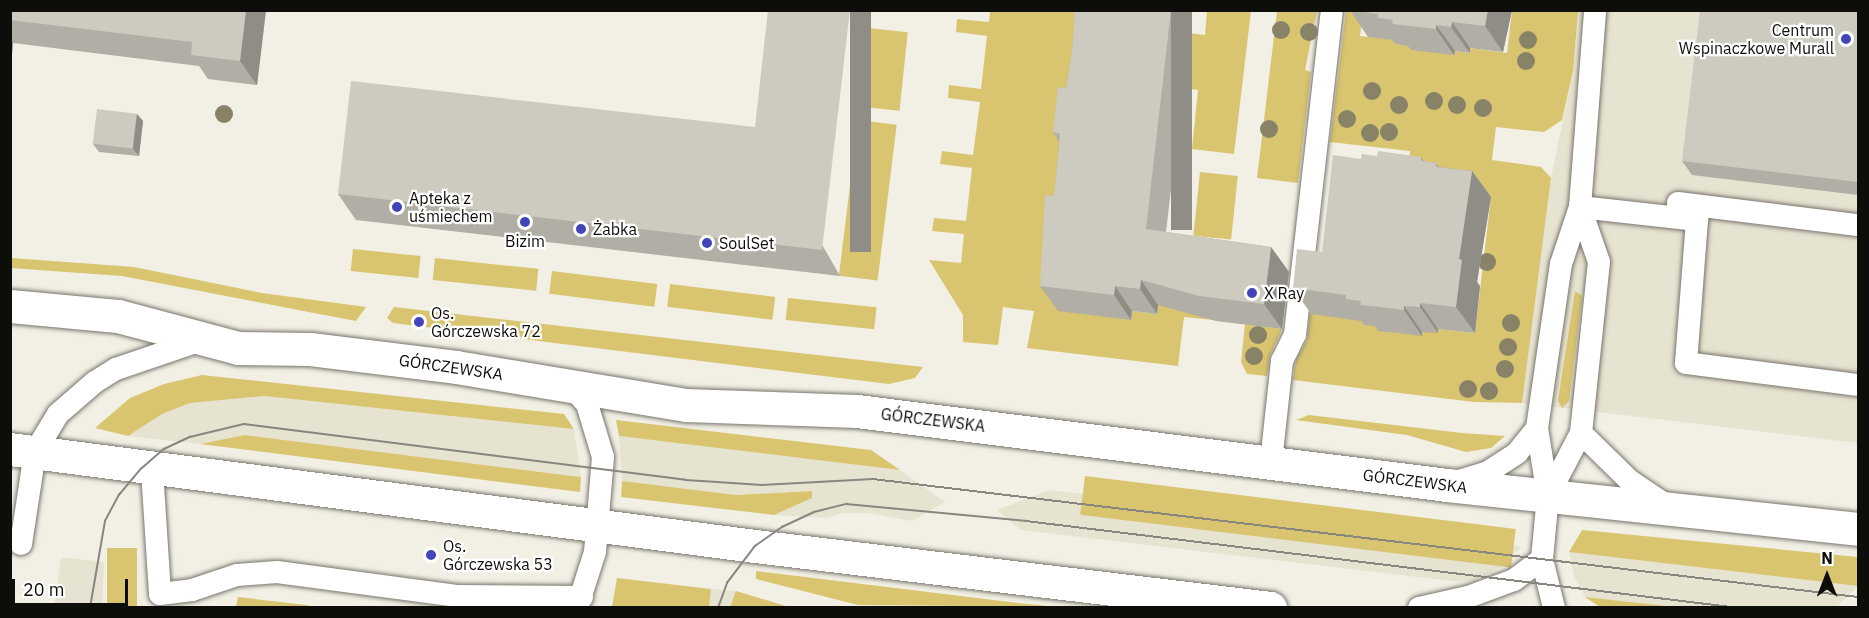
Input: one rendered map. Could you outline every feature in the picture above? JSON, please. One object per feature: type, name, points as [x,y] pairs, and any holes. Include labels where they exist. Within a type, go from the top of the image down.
[{"type":"main road","name":"GÓRCZEWSKA","points":[[10,306],[118,316],[238,348],[310,349],[569,384],[686,405],[857,411],[1447,485],[1858,529]]},
{"type":"main road","points":[[23,450],[152,470],[1270,608]]},
{"type":"lane","points":[[1271,462],[1282,361],[1295,334],[1332,10]]},
{"type":"lane","points":[[1554,608],[1542,559],[1548,496],[1537,428],[1561,264],[1580,199],[1595,10]]},
{"type":"lane","points":[[1580,199],[1858,225]]},
{"type":"lane","points":[[1580,199],[1697,219],[1686,363],[1858,386]]},
{"type":"lane","points":[[1548,496],[1581,433],[1599,262],[1580,199]]},
{"type":"lane","points":[[21,544],[23,450],[58,414],[95,382],[139,358],[203,340]]},
{"type":"lane","points":[[152,470],[162,601],[237,575],[277,572],[458,596],[579,602],[599,524],[602,447],[587,404],[569,384]]},
{"type":"lane","points":[[1447,485],[1488,472],[1517,453],[1537,428]]},
{"type":"lane","points":[[1581,433],[1630,481],[1671,508]]},
{"type":"lane","points":[[1419,608],[1468,597],[1514,580],[1542,559]]},
{"type":"shaded area","points":[[990,11],[1083,11],[1164,30],[1205,35],[1207,11],[1251,11],[1234,154],[1192,149],[1198,90],[1158,85],[1054,264],[1051,288],[1131,320],[1132,311],[1157,314],[1158,303],[1214,320],[1184,317],[1178,366],[1027,348],[1034,311],[1003,307],[998,345],[963,342],[963,315],[929,260],[961,263],[964,234],[932,231],[934,218],[966,221],[972,168],[940,164],[942,151],[973,155],[980,102],[948,98],[949,85],[981,89],[987,36],[956,32],[957,19],[989,22]]},
{"type":"shaded area","points":[[1277,11],[1317,11],[1305,70],[1311,72],[1298,183],[1257,178]]},
{"type":"shaded area","points":[[1346,11],[1363,11],[1360,36],[1396,40],[1454,55],[1455,51],[1469,53],[1470,48],[1507,53],[1512,11],[1578,11],[1573,71],[1562,120],[1544,132],[1496,127],[1492,160],[1541,167],[1551,178],[1522,403],[1474,402],[1293,380],[1296,360],[1307,340],[1315,269],[1364,321],[1422,335],[1422,332],[1438,329],[1475,333],[1491,197],[1408,179],[1410,151],[1330,142]]},
{"type":"shaded area","points":[[1578,11],[1858,11],[1858,443],[1522,403],[1551,178],[1573,71]]},
{"type":"shaded area","points":[[868,28],[908,32],[900,111],[860,107]]},
{"type":"shaded area","points":[[858,120],[897,125],[878,281],[839,276]]},
{"type":"shaded area","points":[[1200,172],[1238,176],[1231,240],[1193,236]]},
{"type":"shaded area","points":[[353,249],[421,256],[418,278],[351,271]]},
{"type":"shaded area","points":[[11,258],[134,267],[262,293],[366,307],[356,321],[122,276],[11,268]]},
{"type":"shaded area","points":[[435,258],[538,269],[536,291],[433,280]]},
{"type":"shaded area","points":[[552,271],[657,284],[654,307],[549,294]]},
{"type":"shaded area","points":[[670,284],[775,297],[772,320],[667,307]]},
{"type":"shaded area","points":[[1575,291],[1582,296],[1569,401],[1562,408],[1558,401]]},
{"type":"shaded area","points":[[788,298],[877,307],[874,329],[786,320]]},
{"type":"shaded area","points":[[394,307],[923,367],[915,378],[889,384],[393,323],[387,318]]},
{"type":"shaded area","points":[[1245,324],[1282,329],[1270,356],[1267,376],[1247,374],[1241,362]]},
{"type":"shaded area","points":[[202,375],[564,414],[574,429],[264,396],[190,403],[162,414],[128,436],[95,428],[130,398],[164,384]]},
{"type":"shaded area","points":[[264,396],[574,429],[581,477],[245,435],[200,444],[128,436],[162,414],[190,403]]},
{"type":"shaded area","points":[[1309,415],[1505,436],[1491,448],[1466,452],[1407,435],[1296,420]]},
{"type":"shaded area","points":[[616,420],[871,450],[900,470],[619,436]]},
{"type":"shaded area","points":[[245,435],[581,477],[580,492],[200,444]]},
{"type":"shaded area","points":[[619,436],[900,470],[945,502],[912,521],[869,513],[843,513],[827,518],[774,515],[812,498],[812,491],[736,495],[622,481]]},
{"type":"shaded area","points":[[1085,476],[1516,529],[1511,568],[1080,515]]},
{"type":"shaded area","points":[[622,481],[736,495],[812,491],[812,498],[774,515],[621,497]]},
{"type":"shaded area","points":[[1049,490],[1521,547],[1501,567],[1473,581],[1451,581],[1021,530],[997,510]]},
{"type":"shaded area","points":[[1582,530],[1858,557],[1858,586],[1569,552]]},
{"type":"shaded area","points":[[107,548],[137,548],[137,607],[107,607]]},
{"type":"shaded area","points":[[1569,552],[1858,586],[1836,608],[1675,608],[1585,597],[1574,576]]},
{"type":"shaded area","points":[[61,557],[104,562],[102,607],[54,608]]},
{"type":"shaded area","points":[[756,571],[1058,607],[858,605],[756,579]]},
{"type":"shaded area","points":[[617,578],[711,589],[709,607],[612,607]]},
{"type":"shaded area","points":[[711,589],[736,591],[730,607],[709,608]]},
{"type":"shaded area","points":[[736,591],[789,607],[730,607]]},
{"type":"shaded area","points":[[238,597],[306,605],[313,607],[236,607]]},
{"type":"shaded area","points":[[1585,597],[1675,607],[1600,607]]},
{"type":"building","points":[[10,10],[246,10],[240,61],[191,55],[192,42],[10,20]]},
{"type":"building","points":[[768,10],[850,10],[822,250],[338,194],[351,81],[755,127]]},
{"type":"building","points":[[1075,10],[1171,10],[1146,229],[1271,247],[1264,304],[1199,296],[1141,280],[1140,289],[1115,286],[1114,295],[1040,286],[1045,195],[1054,196],[1060,134],[1053,132],[1058,87],[1066,88],[1072,52]]},
{"type":"building","points":[[1350,10],[1488,10],[1485,26],[1452,22],[1451,27],[1436,25],[1436,29],[1392,24],[1393,20],[1378,18],[1378,14]]},
{"type":"building","points":[[1700,10],[1858,10],[1858,182],[1682,161]]},
{"type":"building","points":[[97,109],[137,114],[132,149],[93,144]]},
{"type":"building","points":[[1378,151],[1421,157],[1421,161],[1436,163],[1436,167],[1472,171],[1459,259],[1462,260],[1456,307],[1420,303],[1420,307],[1404,306],[1404,310],[1360,305],[1361,301],[1346,299],[1346,295],[1293,288],[1297,249],[1322,252],[1333,155],[1361,159],[1362,154],[1377,156]]},
{"type":"tram line","points":[[90,608],[105,521],[119,495],[142,468],[164,449],[190,437],[244,424],[685,480],[762,485],[873,479],[1858,597]]},
{"type":"tram line","points":[[718,608],[727,583],[755,546],[782,527],[814,512],[847,504],[1026,521],[1740,608]]},
{"type":"place","name":"Centrum Wspinaczkowe Murall","points":[[1846,39]]},
{"type":"place","name":"Apteka z uśmiechem","points":[[397,207]]},
{"type":"place","name":"Bizim","points":[[525,222]]},
{"type":"place","name":"Żabka","points":[[581,229]]},
{"type":"place","name":"SoulSet","points":[[707,243]]},
{"type":"place","name":"X Ray","points":[[1252,293]]},
{"type":"place","name":"Os. Górczewska 72","points":[[419,322]]},
{"type":"place","name":"Os. Górczewska 53","points":[[431,555]]}]
